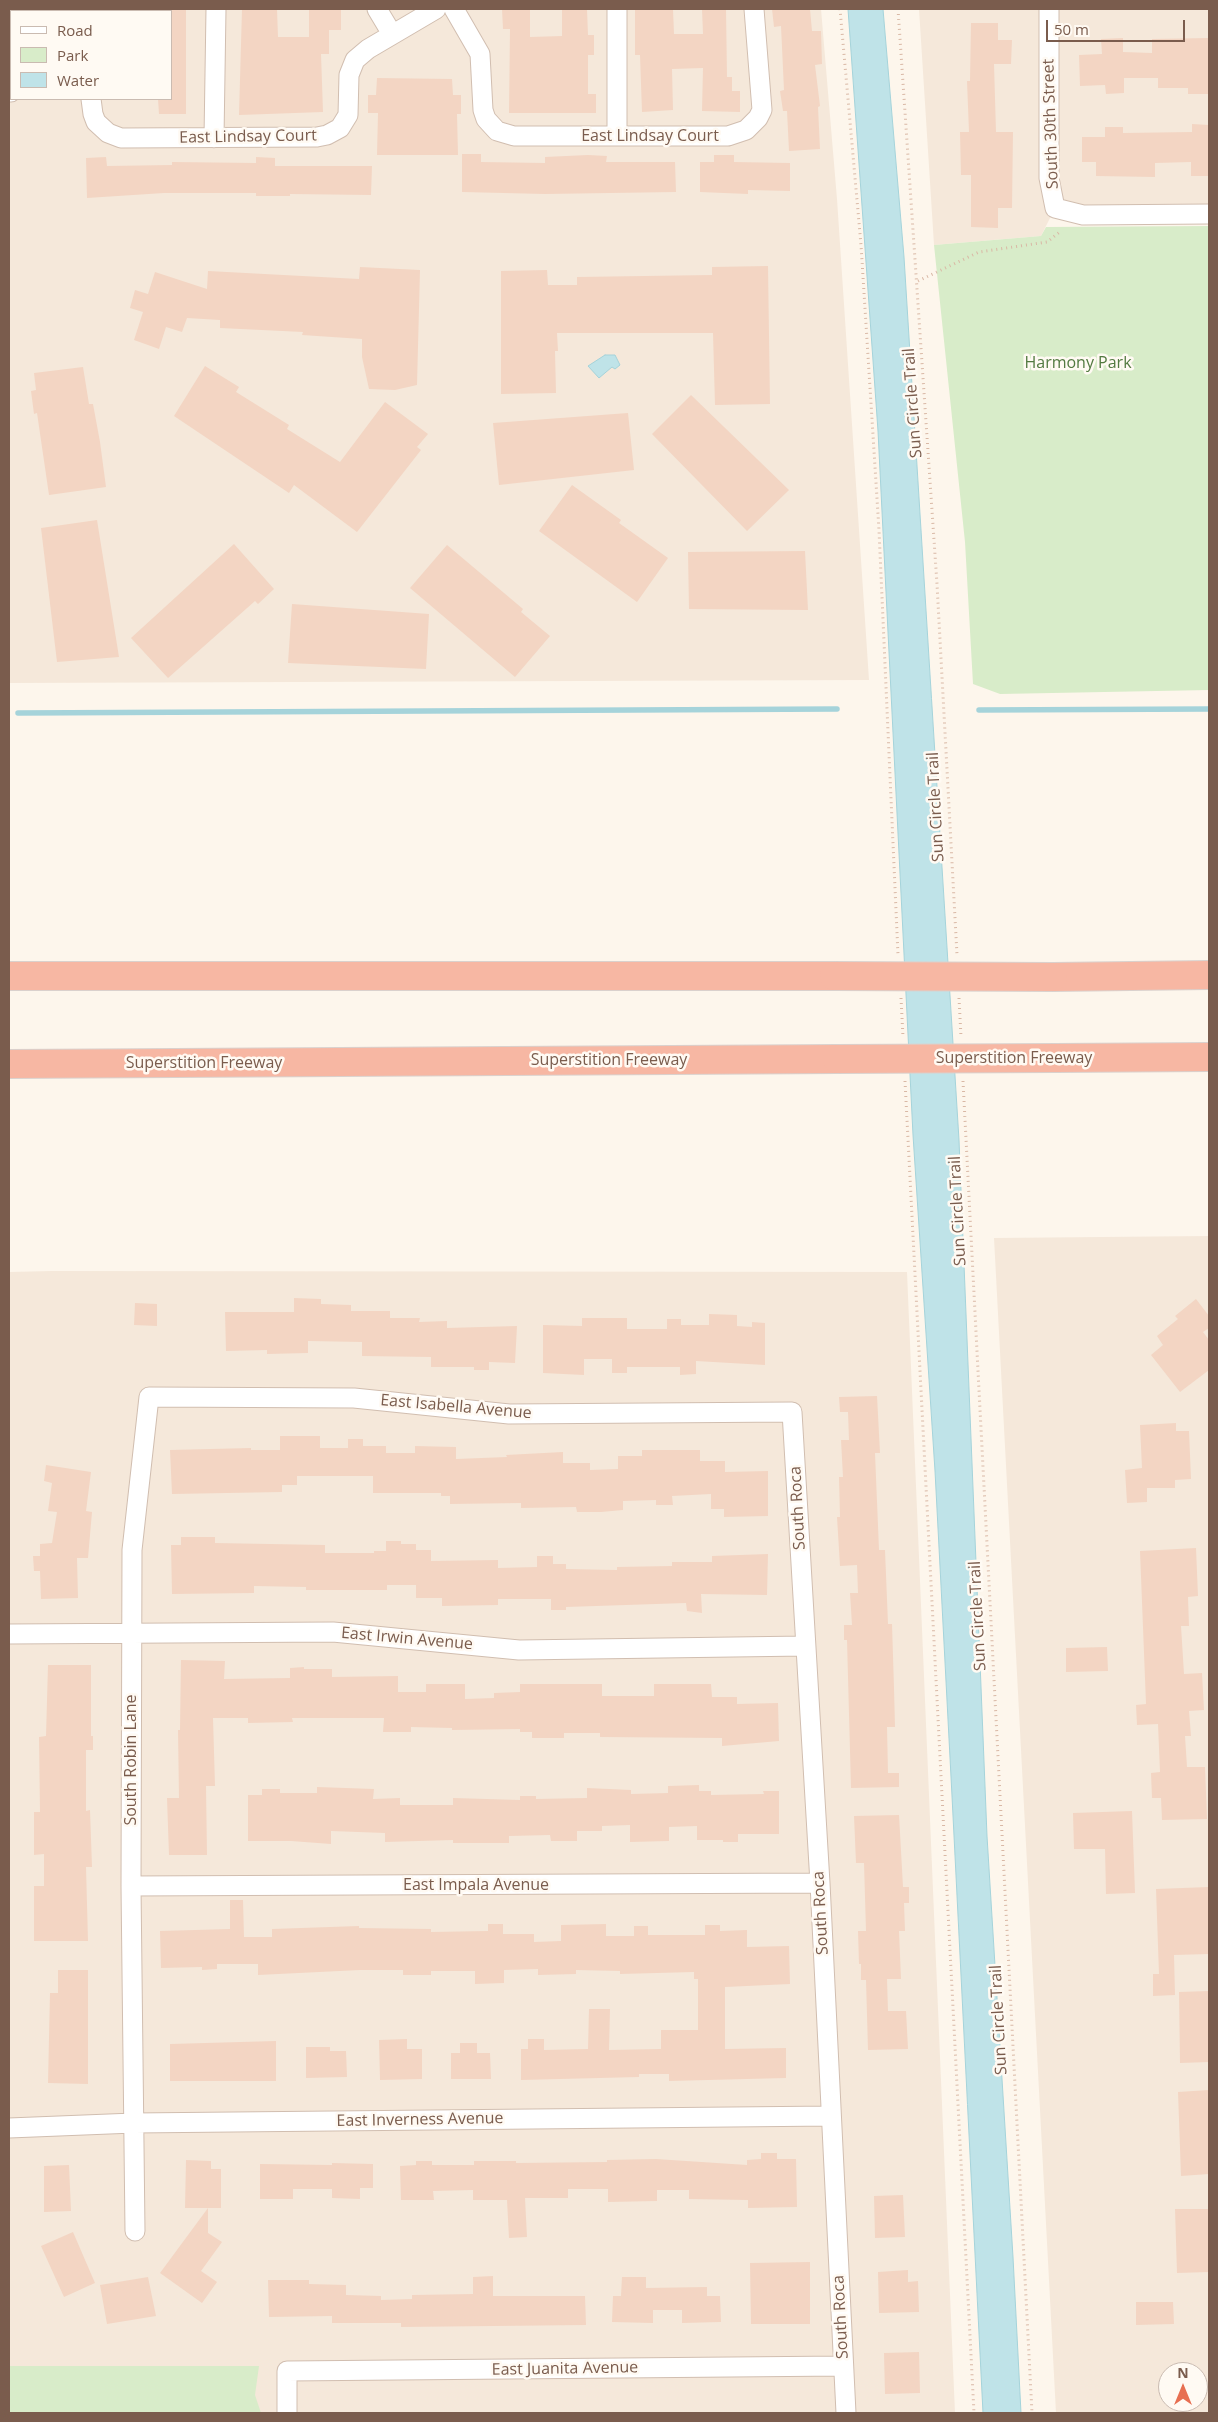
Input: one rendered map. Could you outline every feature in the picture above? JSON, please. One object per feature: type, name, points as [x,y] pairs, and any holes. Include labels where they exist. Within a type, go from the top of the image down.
[{"type":"highway","points":[[9,976],[1053,977],[1209,975]]},
{"type":"highway","name":"Superstition Freeway","points":[[9,1064],[1209,1057]]},
{"type":"street","points":[[214,138],[216,9]]},
{"type":"street","points":[[377,9],[392,34]]},
{"type":"street","name":"East Lindsay Court","points":[[91,100],[96,122],[114,136],[121,138],[317,137],[334,132],[340,128],[348,115],[350,75],[355,60],[368,49],[436,9]]},
{"type":"street","name":"East Lindsay Court","points":[[454,9],[480,54],[483,110],[486,119],[498,131],[514,136],[728,136],[746,130],[758,118],[762,110],[754,9]]},
{"type":"street","points":[[617,9],[617,136]]},
{"type":"street","name":"South 30th Street","points":[[1049,9],[1049,178],[1055,208],[1083,215],[1209,214]]},
{"type":"street","name":"East Isabella Avenue","points":[[150,1397],[354,1398],[509,1414],[792,1412]]},
{"type":"street","name":"South Robin Lane","points":[[135,2231],[132,1550],[150,1397]]},
{"type":"street","name":"South Roca","points":[[792,1412],[820,1883],[846,2413]]},
{"type":"street","name":"East Irwin Avenue","points":[[9,1634],[333,1632],[519,1650],[805,1646]]},
{"type":"street","name":"East Impala Avenue","points":[[132,1886],[820,1883]]},
{"type":"street","name":"East Inverness Avenue","points":[[9,2128],[134,2123],[831,2116]]},
{"type":"street","name":"East Juanita Avenue","points":[[287,2413],[287,2371],[843,2366]]},
{"type":"path","points":[[840,9],[861,245],[879,530],[899,962]]},
{"type":"path","name":"Sun Circle Trail","points":[[898,9],[918,281],[957,963]]},
{"type":"path","points":[[918,281],[979,252],[1047,242],[1061,231]]},
{"type":"path","points":[[900,992],[903,1042]]},
{"type":"path","points":[[959,993],[961,1043]]},
{"type":"path","points":[[904,1072],[974,2413]]},
{"type":"path","name":"Sun Circle Trail","points":[[963,1072],[1032,2413]]},
{"type":"shaded area","points":[[9,9],[821,9],[837,199],[869,680],[9,683]]},
{"type":"shaded area","points":[[919,9],[1209,9],[1209,214],[1055,208],[1041,236],[934,245]]},
{"type":"shaded area","points":[[1209,1236],[1209,2413],[1056,2413],[994,1238]]},
{"type":"shaded area","points":[[9,1272],[907,1272],[955,2413],[9,2413]]},
{"type":"green space","name":"Harmony Park","points":[[1209,226],[1209,690],[1000,694],[973,684],[965,542],[934,245],[1041,236],[1046,227]]},
{"type":"green space","points":[[9,2366],[259,2366],[255,2395],[261,2413],[9,2413]]},
{"type":"water","points":[[848,9],[883,9],[904,257],[959,1140],[987,1836],[1021,2413],[983,2413],[935,1471],[913,1135],[878,431]]},
{"type":"water","points":[[605,355],[615,355],[620,365],[615,369],[612,367],[599,378],[588,366]]},
{"type":"building","points":[[186,9],[186,114],[159,114],[158,100],[172,100],[171,10]]},
{"type":"building","points":[[242,9],[277,9],[278,37],[309,37],[309,9],[341,9],[341,30],[329,30],[329,54],[321,54],[323,112],[239,115]]},
{"type":"building","points":[[502,9],[530,9],[530,37],[562,36],[562,9],[587,9],[588,35],[594,35],[594,55],[588,55],[588,94],[596,94],[596,113],[509,113],[510,29],[503,29]]},
{"type":"building","points":[[635,9],[673,9],[674,34],[703,34],[702,9],[726,9],[727,77],[732,77],[732,91],[740,91],[740,112],[702,111],[703,68],[672,69],[673,110],[642,112],[640,55],[635,55]]},
{"type":"building","points":[[772,9],[810,9],[812,31],[821,31],[822,64],[815,65],[820,106],[818,107],[820,149],[789,151],[787,111],[783,111],[780,91],[784,90],[781,26],[774,27]]},
{"type":"building","points":[[971,23],[998,23],[998,40],[1012,40],[1011,64],[994,64],[996,132],[1013,132],[1012,208],[998,208],[998,228],[971,227],[971,175],[961,175],[960,132],[969,132],[967,81],[970,81]]},
{"type":"building","points":[[1123,38],[1123,52],[1152,53],[1152,39],[1209,38],[1209,94],[1188,94],[1188,88],[1158,88],[1158,78],[1124,78],[1124,93],[1106,94],[1105,85],[1080,86],[1079,55],[1102,54],[1101,39]]},
{"type":"building","points":[[377,78],[452,79],[453,95],[461,95],[461,114],[457,114],[458,155],[377,155],[378,113],[368,113],[368,95],[376,95]]},
{"type":"building","points":[[1192,124],[1209,125],[1209,176],[1191,176],[1191,162],[1155,163],[1155,177],[1096,176],[1096,162],[1082,162],[1082,137],[1105,137],[1105,127],[1123,127],[1123,133],[1192,132]]},
{"type":"building","points":[[462,154],[481,154],[481,162],[545,163],[545,157],[588,155],[607,156],[606,162],[675,162],[676,192],[545,194],[462,192]]},
{"type":"building","points":[[714,155],[734,155],[734,162],[790,163],[790,191],[748,190],[748,194],[700,192],[700,162],[714,162]]},
{"type":"building","points":[[106,157],[107,166],[172,165],[172,162],[256,163],[256,157],[275,158],[275,166],[372,166],[371,195],[290,194],[290,196],[256,196],[256,193],[164,193],[87,198],[86,158]]},
{"type":"building","points":[[768,266],[770,404],[715,405],[713,333],[557,333],[558,351],[555,351],[556,393],[501,394],[501,271],[547,270],[548,285],[577,285],[577,277],[712,275],[712,267]]},
{"type":"building","points":[[360,267],[420,270],[417,385],[395,390],[369,389],[362,357],[362,339],[302,335],[303,332],[220,328],[220,320],[187,318],[182,332],[166,327],[159,349],[134,340],[143,312],[130,308],[135,290],[148,294],[155,272],[207,289],[208,271],[359,279]]},
{"type":"building","points":[[205,366],[239,387],[236,392],[289,425],[287,429],[340,462],[385,402],[428,434],[417,447],[421,450],[357,532],[294,485],[289,493],[174,416]]},
{"type":"building","points":[[83,367],[89,404],[93,404],[106,487],[49,495],[37,413],[34,414],[31,391],[36,390],[34,373]]},
{"type":"building","points":[[691,395],[789,490],[747,531],[652,434]]},
{"type":"building","points":[[628,413],[634,470],[499,485],[493,423]]},
{"type":"building","points":[[572,485],[621,520],[619,523],[668,558],[637,602],[539,531]]},
{"type":"building","points":[[97,520],[119,657],[57,662],[41,528]]},
{"type":"building","points":[[234,544],[274,589],[258,604],[255,601],[168,678],[131,638]]},
{"type":"building","points":[[447,545],[523,609],[521,612],[550,636],[515,677],[410,588]]},
{"type":"building","points":[[805,551],[808,610],[689,609],[688,552]]},
{"type":"building","points":[[292,604],[429,614],[426,669],[288,663]]},
{"type":"building","points":[[294,1298],[321,1299],[321,1304],[351,1305],[351,1311],[390,1311],[390,1318],[420,1318],[419,1322],[447,1321],[447,1328],[517,1326],[515,1363],[489,1362],[489,1370],[474,1370],[474,1367],[431,1367],[431,1357],[362,1356],[362,1342],[308,1341],[308,1353],[267,1354],[267,1350],[226,1351],[225,1312],[294,1312]]},
{"type":"building","points":[[1196,1299],[1209,1316],[1209,1328],[1203,1332],[1209,1340],[1209,1370],[1180,1392],[1151,1355],[1163,1345],[1157,1336],[1178,1319],[1175,1316]]},
{"type":"building","points":[[135,1303],[157,1304],[157,1326],[134,1325]]},
{"type":"building","points":[[709,1314],[737,1315],[737,1326],[752,1327],[752,1322],[765,1323],[765,1365],[696,1361],[696,1374],[680,1375],[680,1367],[627,1367],[627,1373],[612,1373],[612,1359],[584,1359],[584,1375],[543,1373],[543,1325],[582,1326],[582,1318],[627,1318],[627,1329],[667,1329],[667,1319],[681,1319],[681,1325],[709,1325]]},
{"type":"building","points":[[877,1396],[880,1453],[875,1453],[879,1550],[885,1550],[888,1624],[892,1624],[894,1688],[895,1727],[887,1727],[888,1773],[899,1773],[899,1787],[851,1788],[847,1640],[844,1640],[844,1625],[852,1625],[850,1593],[858,1593],[857,1565],[840,1566],[837,1517],[840,1517],[839,1477],[843,1477],[841,1440],[849,1440],[848,1412],[840,1412],[839,1397]]},
{"type":"building","points":[[1176,1423],[1176,1431],[1189,1431],[1191,1479],[1175,1480],[1175,1488],[1147,1488],[1147,1502],[1127,1503],[1125,1470],[1142,1468],[1140,1425]]},
{"type":"building","points":[[280,1436],[320,1436],[320,1448],[348,1448],[348,1439],[363,1439],[363,1446],[386,1446],[386,1453],[415,1453],[415,1446],[456,1447],[456,1459],[563,1452],[563,1463],[590,1463],[590,1470],[618,1469],[618,1456],[642,1456],[642,1450],[700,1450],[700,1461],[725,1461],[725,1472],[768,1471],[768,1516],[724,1517],[724,1509],[711,1509],[711,1494],[672,1496],[673,1505],[656,1505],[656,1500],[623,1501],[623,1510],[601,1512],[577,1512],[576,1507],[521,1508],[521,1503],[450,1504],[450,1496],[441,1496],[441,1493],[373,1493],[373,1476],[297,1476],[297,1485],[282,1485],[282,1492],[172,1494],[170,1450],[251,1448],[251,1450],[280,1450]]},
{"type":"building","points":[[46,1465],[91,1472],[86,1511],[92,1512],[88,1558],[77,1558],[78,1598],[41,1599],[40,1571],[34,1571],[33,1556],[40,1556],[40,1544],[52,1543],[57,1512],[48,1511],[52,1483],[44,1481]]},
{"type":"building","points":[[181,1537],[215,1537],[215,1543],[325,1545],[325,1553],[374,1553],[374,1551],[386,1551],[386,1541],[401,1541],[401,1544],[416,1544],[416,1550],[431,1550],[431,1561],[498,1560],[498,1568],[537,1567],[537,1556],[553,1556],[553,1564],[566,1564],[566,1569],[617,1570],[617,1567],[672,1566],[672,1562],[712,1562],[712,1556],[768,1554],[767,1595],[701,1594],[702,1613],[687,1611],[686,1603],[566,1607],[566,1610],[551,1610],[551,1599],[498,1599],[498,1605],[442,1606],[442,1598],[416,1598],[416,1585],[387,1585],[387,1590],[306,1590],[306,1587],[254,1586],[254,1593],[172,1594],[171,1545],[181,1545]]},
{"type":"building","points":[[1196,1548],[1198,1596],[1188,1597],[1189,1626],[1181,1626],[1184,1674],[1202,1673],[1204,1710],[1189,1711],[1191,1736],[1185,1736],[1187,1767],[1205,1767],[1207,1819],[1162,1820],[1161,1798],[1152,1798],[1151,1773],[1160,1772],[1158,1724],[1137,1725],[1136,1705],[1146,1704],[1140,1551]]},
{"type":"building","points":[[1107,1647],[1108,1671],[1066,1672],[1066,1648]]},
{"type":"building","points":[[181,1660],[225,1661],[224,1679],[290,1678],[290,1668],[304,1667],[304,1669],[332,1669],[332,1677],[398,1676],[398,1692],[426,1692],[426,1684],[465,1684],[465,1699],[494,1698],[494,1693],[520,1692],[520,1684],[602,1684],[602,1696],[654,1696],[654,1684],[711,1684],[712,1697],[737,1697],[737,1704],[778,1703],[779,1741],[722,1746],[722,1738],[600,1737],[600,1733],[564,1733],[564,1738],[532,1738],[532,1732],[520,1732],[520,1729],[452,1730],[452,1728],[411,1727],[411,1732],[383,1732],[384,1718],[292,1718],[293,1722],[248,1723],[248,1718],[213,1718],[215,1786],[206,1786],[207,1855],[169,1855],[167,1798],[179,1798],[178,1730],[180,1730]]},
{"type":"building","points":[[48,1665],[91,1665],[91,1736],[93,1736],[93,1750],[86,1750],[86,1811],[90,1810],[92,1867],[86,1867],[88,1941],[34,1941],[34,1886],[44,1886],[44,1854],[34,1855],[34,1812],[40,1812],[39,1737],[46,1736]]},
{"type":"building","points":[[699,1785],[699,1791],[711,1791],[711,1795],[764,1794],[763,1791],[779,1791],[779,1834],[738,1834],[738,1842],[723,1842],[723,1840],[697,1840],[697,1826],[669,1827],[669,1841],[630,1842],[630,1825],[602,1826],[602,1831],[577,1831],[577,1841],[551,1841],[550,1835],[509,1836],[509,1843],[453,1843],[453,1840],[385,1842],[385,1833],[331,1831],[331,1844],[291,1841],[248,1841],[248,1795],[262,1795],[262,1789],[280,1789],[280,1793],[317,1793],[317,1787],[374,1789],[373,1799],[400,1798],[400,1805],[453,1805],[453,1798],[520,1800],[520,1796],[536,1796],[536,1799],[587,1798],[587,1788],[631,1790],[631,1794],[668,1793],[668,1786]]},
{"type":"building","points":[[1132,1811],[1135,1893],[1106,1894],[1105,1849],[1074,1849],[1073,1813]]},
{"type":"building","points":[[899,1815],[903,1887],[909,1887],[909,1903],[904,1903],[905,1931],[899,1931],[901,1979],[887,1979],[888,2011],[906,2011],[908,2049],[868,2050],[866,1980],[861,1980],[858,1931],[866,1931],[864,1863],[856,1863],[854,1816]]},
{"type":"building","points":[[1209,1887],[1209,1954],[1174,1955],[1175,1995],[1153,1996],[1153,1974],[1159,1974],[1156,1889]]},
{"type":"building","points":[[230,1900],[243,1900],[244,1937],[272,1937],[272,1929],[359,1926],[359,1928],[431,1929],[431,1932],[488,1931],[488,1924],[503,1924],[503,1934],[534,1934],[534,1942],[561,1941],[561,1925],[606,1924],[606,1936],[634,1936],[634,1926],[648,1926],[648,1935],[705,1935],[705,1925],[720,1925],[720,1931],[747,1930],[747,1947],[789,1946],[790,1984],[725,1987],[725,2049],[786,2048],[786,2078],[669,2081],[669,2074],[639,2074],[639,2077],[521,2080],[521,2049],[528,2049],[528,2039],[544,2039],[544,2050],[588,2049],[589,2009],[610,2009],[609,2050],[661,2049],[661,2030],[698,2030],[698,1979],[694,1979],[694,1972],[620,1974],[620,1971],[576,1970],[576,1974],[538,1975],[538,1969],[504,1970],[504,1983],[475,1984],[475,1971],[431,1971],[431,1975],[403,1975],[403,1970],[360,1970],[258,1975],[258,1964],[217,1964],[217,1969],[202,1970],[202,1967],[161,1968],[160,1931],[230,1929]]},
{"type":"building","points":[[58,1970],[88,1970],[88,2084],[48,2083],[50,1993],[58,1993]]},
{"type":"building","points":[[1209,1991],[1209,2062],[1180,2063],[1179,1992]]},
{"type":"building","points":[[407,2039],[407,2049],[422,2049],[422,2079],[380,2080],[379,2040]]},
{"type":"building","points":[[276,2041],[276,2081],[170,2081],[170,2044]]},
{"type":"building","points":[[460,2043],[477,2043],[477,2053],[490,2053],[491,2079],[451,2079],[451,2053],[460,2053]]},
{"type":"building","points":[[306,2047],[330,2047],[330,2051],[346,2051],[347,2077],[306,2078]]},
{"type":"building","points":[[1209,2090],[1209,2174],[1181,2176],[1178,2092]]},
{"type":"building","points":[[761,2153],[777,2153],[777,2159],[796,2159],[797,2207],[748,2208],[748,2200],[689,2199],[689,2190],[657,2190],[657,2201],[608,2202],[608,2189],[568,2189],[568,2198],[525,2198],[527,2237],[509,2238],[507,2200],[473,2200],[473,2190],[433,2191],[434,2200],[401,2200],[400,2166],[416,2165],[416,2161],[432,2161],[432,2165],[474,2165],[474,2161],[516,2161],[516,2163],[607,2162],[607,2160],[656,2159],[747,2165],[747,2160],[761,2159]]},
{"type":"building","points":[[186,2160],[211,2161],[211,2169],[221,2169],[221,2208],[185,2208]]},
{"type":"building","points":[[332,2163],[373,2164],[373,2188],[360,2188],[360,2199],[332,2198],[332,2189],[293,2189],[293,2199],[260,2199],[260,2164],[332,2165]]},
{"type":"building","points":[[69,2165],[71,2211],[44,2212],[44,2166]]},
{"type":"building","points":[[903,2195],[905,2237],[875,2238],[874,2196]]},
{"type":"building","points":[[208,2208],[208,2233],[222,2242],[201,2271],[217,2282],[202,2303],[160,2273]]},
{"type":"building","points":[[1175,2209],[1209,2209],[1209,2272],[1177,2273]]},
{"type":"building","points":[[73,2232],[95,2283],[64,2297],[41,2246]]},
{"type":"building","points":[[810,2262],[810,2324],[751,2324],[750,2263]]},
{"type":"building","points":[[908,2270],[908,2282],[918,2281],[919,2312],[879,2313],[878,2272]]},
{"type":"building","points":[[493,2276],[493,2296],[585,2296],[586,2325],[401,2327],[401,2323],[332,2323],[332,2316],[269,2317],[268,2280],[309,2280],[309,2284],[346,2285],[346,2295],[381,2296],[381,2300],[412,2299],[412,2295],[473,2294],[473,2277]]},
{"type":"building","points":[[148,2277],[156,2316],[107,2324],[100,2285]]},
{"type":"building","points":[[622,2277],[646,2277],[646,2288],[707,2287],[707,2296],[720,2296],[721,2322],[682,2323],[682,2310],[653,2310],[653,2323],[612,2322],[613,2296],[621,2296]]},
{"type":"building","points":[[1136,2302],[1173,2302],[1174,2324],[1136,2325]]},
{"type":"building","points":[[919,2352],[920,2393],[885,2394],[884,2353]]},
{"type":"waterway","points":[[18,713],[837,709]]},
{"type":"waterway","points":[[979,710],[1209,709]]}]
